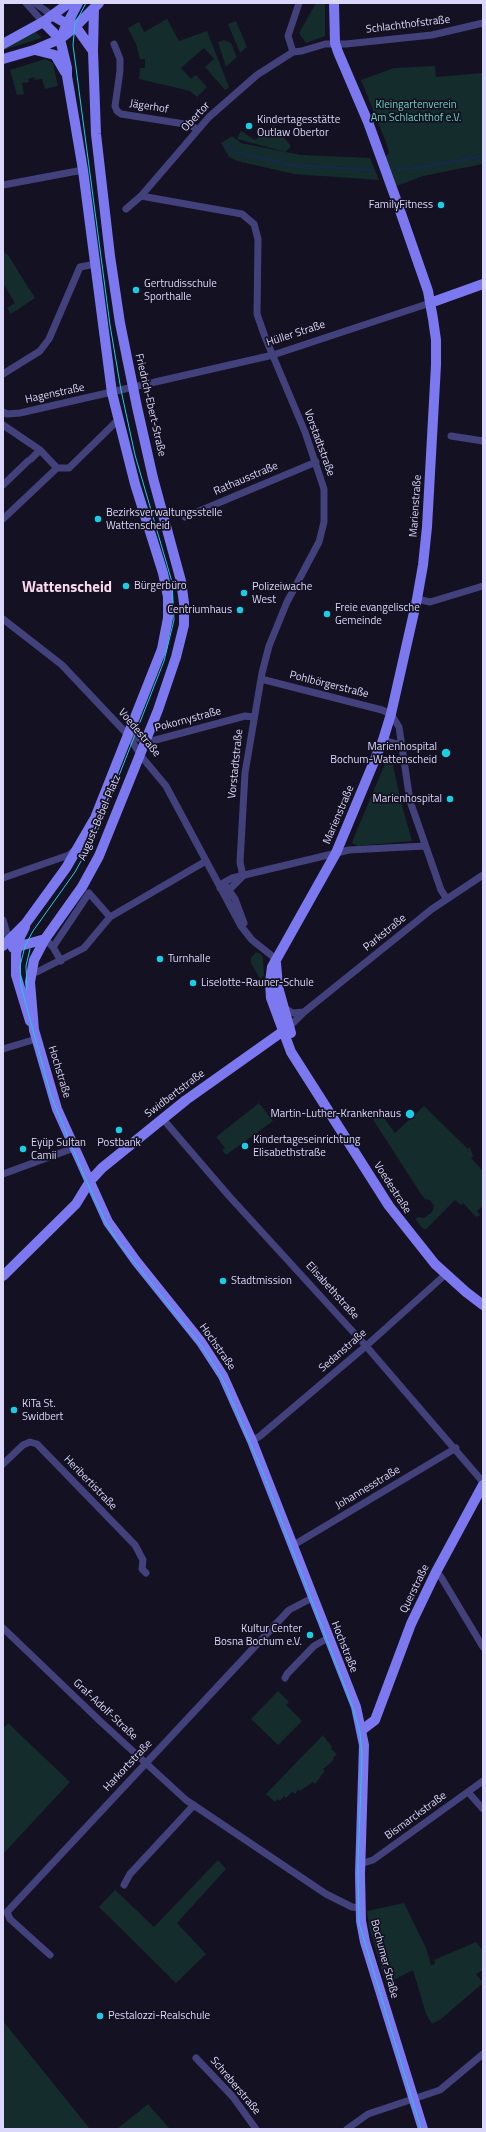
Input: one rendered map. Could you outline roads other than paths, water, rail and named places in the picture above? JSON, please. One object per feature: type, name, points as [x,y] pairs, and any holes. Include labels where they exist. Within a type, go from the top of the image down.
[{"type":"street","points":[[26,3],[51,30],[67,68],[67,76],[84,170],[112,392],[135,484],[163,573],[168,597],[168,618],[162,650],[129,736]]},
{"type":"street","points":[[35,3],[83,35],[93,51]]},
{"type":"street","points":[[3,44],[53,16],[69,3]]},
{"type":"street","points":[[71,26],[78,3]]},
{"type":"street","points":[[293,52],[288,36],[298,3]]},
{"type":"street","points":[[334,3],[335,43]]},
{"type":"street","points":[[3,59],[34,50],[55,41],[96,6]]},
{"type":"street","name":"Friedrich-Ebert-Straße","points":[[96,6],[93,51],[96,134],[101,183],[119,315],[153,478],[181,581],[184,603],[184,625],[178,648],[141,756]]},
{"type":"street","points":[[51,30],[53,16]]},
{"type":"street","name":"Schlachthofstraße","points":[[335,43],[346,44],[432,35],[483,23]]},
{"type":"street","name":"Obertor","points":[[126,210],[141,196],[197,130],[239,89],[293,52],[335,43]]},
{"type":"street","name":"Marienstraße","points":[[276,959],[336,853],[383,740],[391,714],[417,599],[424,565],[427,527],[436,365],[436,340],[428,291],[380,153],[335,43]]},
{"type":"street","name":"Jägerhof","points":[[114,44],[120,59],[120,71],[115,106],[117,111],[121,114],[191,125],[197,130]]},
{"type":"street","points":[[34,50],[55,55],[67,76]]},
{"type":"street","points":[[3,185],[84,170]]},
{"type":"street","name":"Vorstadtstraße","points":[[141,196],[242,214],[252,220],[258,239],[257,314],[316,462],[324,489],[324,522],[319,542],[288,602],[272,639],[260,678],[253,717],[243,804],[240,862],[242,876]]},
{"type":"street","points":[[3,374],[40,351],[49,338],[80,267],[96,264]]},
{"type":"street","name":"Hüller Straße","points":[[112,392],[273,355],[483,284]]},
{"type":"street","name":"Hagenstraße","points":[[5,413],[112,392]]},
{"type":"street","points":[[3,421],[5,413]]},
{"type":"street","points":[[3,519],[56,468],[69,468],[118,420]]},
{"type":"street","points":[[3,425],[40,450],[56,468]]},
{"type":"street","points":[[451,436],[483,441]]},
{"type":"street","points":[[3,485],[40,450]]},
{"type":"street","name":"Rathausstraße","points":[[185,517],[316,462]]},
{"type":"street","points":[[417,599],[430,602],[483,586]]},
{"type":"street","name":"Voedestraße","points":[[3,620],[62,665],[129,736],[141,756],[164,782],[210,868],[221,885],[241,926],[245,929],[252,940],[276,959],[278,987],[283,1008],[285,1029],[291,1052],[401,1223],[424,1252],[466,1292],[483,1305]]},
{"type":"street","name":"Pohlbörgerstraße","points":[[260,678],[382,710],[391,714]]},
{"type":"street","points":[[391,714],[399,728],[410,801],[441,890],[447,899]]},
{"type":"street","name":"Pokornystraße","points":[[129,736],[152,741],[245,716],[253,717]]},
{"type":"street","name":"August-Bebel-Platz","points":[[5,945],[26,924],[81,845],[104,800],[112,774],[129,736]]},
{"type":"street","points":[[383,740],[401,745]]},
{"type":"street","name":"August-Bebel-Platz","points":[[45,939],[82,887],[99,856],[128,780],[141,756]]},
{"type":"street","name":"August-Bebel-Platz","points":[[3,878],[69,855],[81,845]]},
{"type":"street","points":[[242,876],[229,890],[221,885],[232,878],[349,850],[425,846]]},
{"type":"street","points":[[32,971],[37,972],[84,948],[110,917],[206,860]]},
{"type":"street","name":"Parkstraße","points":[[285,1029],[304,1012],[447,899],[483,875]]},
{"type":"street","name":"Voedestraße","points":[[229,890],[239,906],[245,929]]},
{"type":"street","points":[[53,947],[89,893],[110,917]]},
{"type":"street","points":[[3,920],[5,945],[18,947],[45,939],[53,947],[61,961]]},
{"type":"street","name":"August-Bebel-Platz","points":[[18,947],[26,924]]},
{"type":"street","name":"Hochstraße","points":[[35,1034],[30,996],[32,971],[34,960],[45,939]]},
{"type":"street","name":"Hochstraße","points":[[18,947],[16,975],[22,998],[35,1034],[57,1109],[89,1183],[111,1227],[218,1366],[252,1441],[359,1718]]},
{"type":"street","name":"Voedestraße","points":[[276,959],[270,975],[271,998],[285,1029]]},
{"type":"street","points":[[283,1008],[292,1013],[304,1012]]},
{"type":"street","name":"Swidbertstraße","points":[[3,1276],[76,1204],[89,1183],[102,1168],[162,1118],[285,1029]]},
{"type":"street","points":[[3,1049],[35,1034]]},
{"type":"street","name":"Elisabethstraße","points":[[162,1118],[224,1191],[366,1346],[456,1448],[483,1482]]},
{"type":"street","points":[[3,1174],[74,1148]]},
{"type":"street","name":"Sedanstraße","points":[[252,1441],[260,1436],[366,1346],[446,1274]]},
{"type":"street","name":"Heribertistraße","points":[[3,1464],[23,1445],[30,1442],[37,1444],[135,1545],[143,1560],[142,1569],[146,1573]]},
{"type":"street","name":"Johannesstraße","points":[[292,1546],[456,1448]]},
{"type":"street","name":"Querstraße","points":[[362,1730],[374,1720],[411,1624],[436,1572],[483,1485]]},
{"type":"street","points":[[436,1572],[441,1577],[483,1647]]},
{"type":"street","name":"Harkortstraße","points":[[50,1955],[10,1919],[8,1912],[289,1610],[312,1598]]},
{"type":"street","name":"Graf-Adolf-Straße","points":[[3,1628],[146,1763],[194,1805],[326,1894],[352,1907],[360,1908]]},
{"type":"street","points":[[285,1678],[287,1674],[314,1646],[328,1638]]},
{"type":"street","points":[[359,1718],[378,1708]]},
{"type":"street","name":"Bochumer Straße","points":[[359,1718],[362,1730],[364,1760],[360,1908],[366,1942],[423,2129]]},
{"type":"street","name":"Bismarckstraße","points":[[360,1864],[373,1860],[483,1781]]},
{"type":"street","points":[[468,1792],[483,1809]]},
{"type":"street","points":[[124,1885],[130,1874],[194,1805]]},
{"type":"street","points":[[347,2129],[368,2114],[440,2090],[483,2054]]},
{"type":"street","name":"Schreberstraße","points":[[196,2058],[233,2098],[256,2129]]},
{"type":"waterway","points":[[227,145],[236,152],[291,165],[373,170]]},
{"type":"waterway","points":[[397,169],[418,168],[483,156]]},
{"type":"tram line","points":[[86,3],[75,24],[73,45],[110,325],[121,390],[135,455],[172,582],[174,620],[164,661],[96,834],[75,872],[33,931],[25,946],[20,966],[21,986],[51,1096],[85,1178],[106,1223],[116,1239],[203,1348],[222,1378],[261,1468],[353,1708],[360,1732],[362,1757],[358,1864],[359,1923],[421,2129]]},
{"type":"tram line","points":[[27,989],[26,966],[30,949]]},
{"type":"place","name":"Kindertagesstätte Outlaw Obertor","points":[[249,126]]},
{"type":"place","name":"FamilyFitness","points":[[441,205]]},
{"type":"place","name":"Gertrudisschule Sporthalle","points":[[136,290]]},
{"type":"place","name":"Bezirksverwaltungsstelle Wattenscheid","points":[[98,519]]},
{"type":"place","name":"Bürgerbüro","points":[[126,586]]},
{"type":"place","name":"Polizeiwache West","points":[[244,593]]},
{"type":"place","name":"Centriumhaus","points":[[240,610]]},
{"type":"place","name":"Freie evangelische Gemeinde","points":[[327,614]]},
{"type":"place","name":"Marienhospital Bochum-Wattenscheid","points":[[446,753]]},
{"type":"place","name":"Marienhospital","points":[[450,799]]},
{"type":"place","name":"Turnhalle","points":[[160,959]]},
{"type":"place","name":"Liselotte-Rauner-Schule","points":[[193,983]]},
{"type":"place","name":"Martin-Luther-Krankenhaus","points":[[410,1114]]},
{"type":"place","name":"Postbank","points":[[119,1130]]},
{"type":"place","name":"Kindertageseinrichtung Elisabethstraße","points":[[245,1146]]},
{"type":"place","name":"Eyüp Sultan Camii","points":[[23,1149]]},
{"type":"place","name":"Stadtmission","points":[[223,1281]]},
{"type":"place","name":"KiTa St. Swidbert","points":[[14,1410]]},
{"type":"place","name":"Kultur Center Bosna Bochum e.V.","points":[[310,1635]]},
{"type":"place","name":"Pestalozzi-Realschule","points":[[100,2016]]},
{"type":"district","name":"Wattenscheid","points":[[67,588]]},
{"type":"park label","name":"Kleingartenverein Am Schlachthof e.V.","points":[[416,111]]}]
